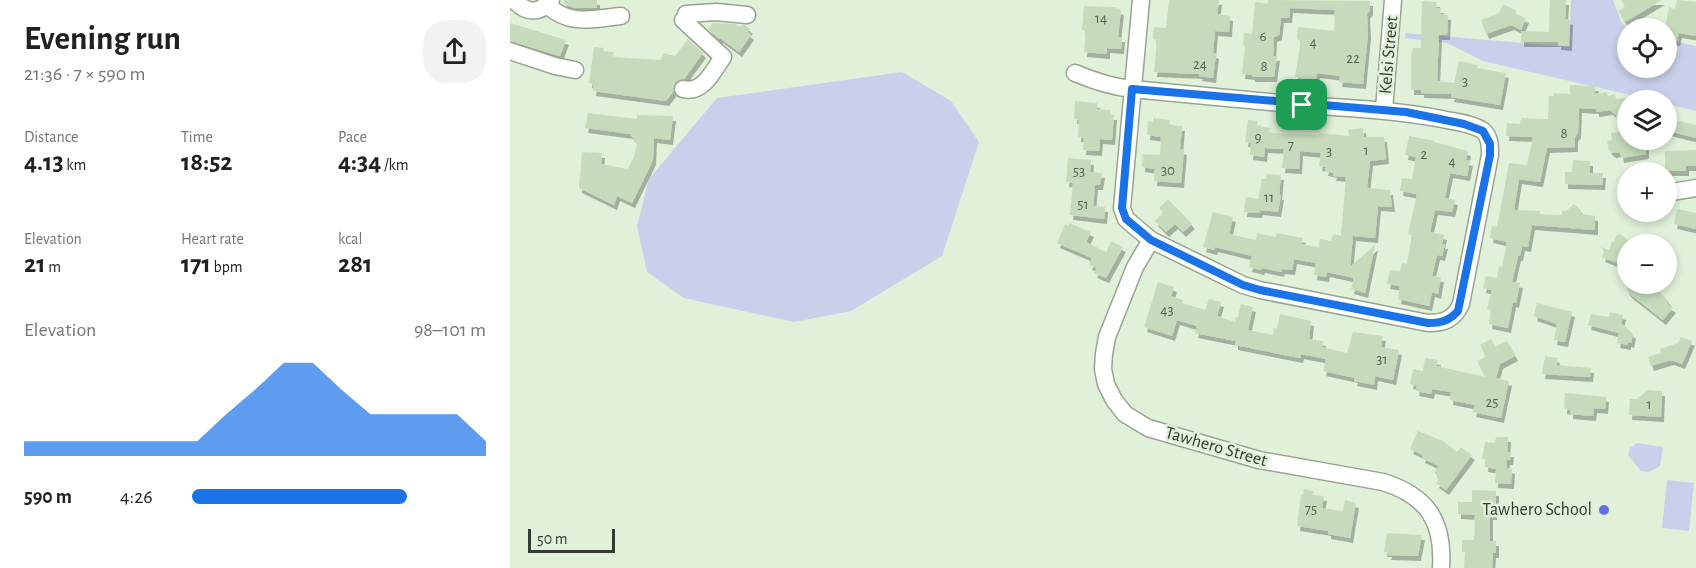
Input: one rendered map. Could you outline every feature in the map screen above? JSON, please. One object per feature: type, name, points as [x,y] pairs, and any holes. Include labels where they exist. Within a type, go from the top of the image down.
[{"type":"street","points":[[514,0],[529,11],[537,11],[549,3],[557,14],[568,19],[612,22]]},
{"type":"street","points":[[1075,73],[1110,86],[1132,89],[1406,112],[1474,126],[1483,131],[1490,144],[1461,304],[1452,318],[1437,323],[1428,323],[1251,288],[1151,240],[1126,219],[1122,208],[1132,89],[1141,0]]},
{"type":"street","name":"Kelsi Street","points":[[1384,110],[1393,0]]},
{"type":"street","points":[[683,88],[693,90],[701,86],[723,57],[684,17],[717,12],[747,15]]},
{"type":"street","points":[[510,51],[575,70]]},
{"type":"street","points":[[1677,191],[1696,188]]},
{"type":"street","name":"Tawhero Street","points":[[1151,240],[1135,267],[1107,337],[1104,354],[1103,369],[1106,384],[1114,400],[1125,414],[1148,428],[1259,460],[1400,487],[1414,495],[1430,512],[1439,531],[1442,550],[1441,568]]},
{"type":"shaded area","points":[[1571,0],[1613,0],[1620,18],[1617,18],[1617,78],[1677,78],[1677,42],[1696,46],[1696,111],[1677,106],[1677,90],[1617,90],[1617,92],[1483,61],[1447,43],[1405,38],[1406,33],[1569,47]]},
{"type":"shaded area","points":[[902,72],[951,101],[979,142],[942,256],[851,311],[794,322],[684,298],[647,272],[637,226],[649,179],[717,98]]},
{"type":"shaded area","points":[[1637,443],[1663,447],[1660,466],[1649,472],[1641,471],[1628,455],[1630,448]]},
{"type":"shaded area","points":[[1667,480],[1694,483],[1689,531],[1662,528]]},
{"type":"building","points":[[564,0],[597,0],[597,8],[575,8],[564,4]]},
{"type":"building","points":[[1169,0],[1219,0],[1217,14],[1230,16],[1229,32],[1215,31],[1213,53],[1216,54],[1213,78],[1199,76],[1200,74],[1154,72],[1157,40],[1153,39],[1154,27],[1166,28]]},
{"type":"building","points":[[1268,0],[1370,1],[1370,10],[1367,14],[1368,34],[1363,84],[1339,82],[1340,76],[1317,73],[1313,84],[1300,83],[1301,78],[1295,77],[1301,40],[1297,37],[1298,27],[1334,31],[1335,10],[1290,8],[1289,18],[1281,18],[1279,35],[1274,37],[1273,56],[1277,56],[1274,77],[1252,77],[1252,75],[1242,74],[1244,33],[1252,34],[1255,2],[1268,4]]},
{"type":"building","points":[[1550,0],[1566,0],[1565,19],[1570,20],[1569,46],[1558,45],[1558,42],[1521,42],[1521,31],[1549,32]]},
{"type":"building","points":[[1621,0],[1662,0],[1632,18],[1622,18],[1618,11],[1625,7]]},
{"type":"building","points":[[1677,0],[1696,2],[1696,36],[1679,33],[1677,41],[1677,18],[1667,18],[1669,7],[1675,9]]},
{"type":"building","points":[[1422,1],[1437,2],[1436,8],[1441,8],[1440,14],[1448,15],[1447,35],[1439,35],[1437,81],[1454,83],[1459,61],[1478,65],[1477,68],[1506,73],[1500,105],[1451,97],[1452,94],[1421,93],[1421,90],[1411,90],[1411,54],[1413,48],[1421,48]]},
{"type":"building","points":[[1503,4],[1517,11],[1515,14],[1526,18],[1521,30],[1511,25],[1486,34],[1481,20],[1499,13]]},
{"type":"building","points":[[1084,6],[1116,7],[1121,10],[1118,37],[1122,37],[1121,49],[1107,48],[1107,54],[1084,52],[1086,30],[1082,30]]},
{"type":"building","points":[[510,23],[566,40],[560,56],[510,41]]},
{"type":"building","points":[[713,23],[736,24],[740,27],[745,25],[750,29],[747,32],[751,35],[739,52],[708,29]]},
{"type":"building","points":[[688,39],[703,53],[684,79],[675,83],[673,92],[666,101],[593,91],[594,84],[589,83],[594,47],[614,52],[613,57],[661,60],[663,53],[675,56]]},
{"type":"building","points":[[1570,85],[1596,86],[1594,94],[1607,92],[1608,96],[1615,94],[1617,121],[1616,115],[1610,110],[1596,112],[1596,109],[1579,108],[1575,147],[1547,148],[1540,182],[1519,179],[1514,210],[1562,215],[1562,211],[1566,211],[1574,204],[1581,210],[1581,214],[1595,216],[1595,230],[1532,225],[1528,247],[1522,246],[1520,256],[1518,256],[1512,282],[1520,283],[1516,303],[1513,302],[1508,328],[1489,324],[1491,310],[1487,309],[1492,290],[1483,288],[1486,276],[1497,278],[1499,266],[1502,267],[1507,242],[1490,238],[1492,226],[1497,227],[1509,163],[1527,165],[1533,137],[1506,136],[1507,123],[1520,124],[1521,118],[1548,119],[1549,96],[1554,96],[1554,93],[1570,94]]},
{"type":"building","points":[[1075,101],[1097,103],[1097,109],[1110,110],[1110,115],[1114,115],[1112,140],[1100,139],[1099,151],[1083,150],[1084,138],[1078,137],[1079,120],[1074,119]]},
{"type":"building","points":[[588,113],[637,119],[637,115],[673,116],[670,140],[654,138],[653,160],[632,203],[617,196],[614,205],[579,188],[582,152],[602,153],[601,164],[628,169],[637,143],[630,134],[585,128]]},
{"type":"building","points":[[1153,118],[1170,120],[1169,125],[1182,126],[1180,149],[1184,150],[1181,183],[1154,181],[1155,169],[1142,167],[1143,154],[1160,155],[1161,137],[1147,135],[1148,121],[1153,122]]},
{"type":"building","points":[[1248,120],[1258,121],[1257,126],[1270,128],[1269,133],[1318,135],[1320,133],[1349,136],[1348,130],[1363,128],[1364,137],[1384,137],[1386,159],[1370,161],[1367,188],[1390,190],[1392,207],[1378,206],[1375,238],[1353,236],[1350,267],[1375,245],[1365,293],[1351,289],[1354,278],[1327,272],[1326,277],[1314,275],[1316,263],[1294,259],[1292,270],[1282,269],[1281,272],[1262,268],[1261,270],[1249,267],[1252,256],[1215,247],[1214,250],[1203,247],[1213,212],[1233,217],[1229,234],[1256,240],[1257,233],[1276,237],[1277,233],[1303,238],[1301,244],[1319,247],[1320,239],[1331,241],[1333,234],[1341,236],[1346,177],[1333,176],[1334,173],[1325,171],[1326,167],[1319,166],[1321,153],[1300,151],[1299,169],[1282,168],[1284,149],[1265,148],[1264,157],[1250,155],[1251,143],[1245,142]]},
{"type":"building","points":[[1677,120],[1696,125],[1696,138],[1677,133]]},
{"type":"building","points":[[1617,132],[1617,150],[1646,150],[1646,154],[1621,158],[1620,152],[1613,153],[1609,150],[1607,141],[1612,140],[1611,133]]},
{"type":"building","points":[[1409,136],[1468,151],[1466,160],[1470,161],[1467,176],[1450,173],[1445,198],[1455,200],[1452,212],[1435,210],[1430,232],[1444,235],[1442,244],[1445,244],[1442,256],[1437,255],[1432,276],[1441,277],[1438,294],[1432,292],[1429,306],[1398,299],[1400,286],[1387,284],[1390,270],[1400,271],[1402,263],[1407,264],[1412,235],[1408,234],[1417,194],[1400,191],[1402,178],[1412,179],[1416,157],[1405,155]]},
{"type":"building","points":[[1696,150],[1696,166],[1686,166],[1686,171],[1677,171],[1677,162],[1665,162],[1665,151]]},
{"type":"building","points":[[1068,158],[1091,160],[1090,172],[1102,173],[1100,185],[1095,185],[1093,206],[1105,207],[1104,219],[1070,215],[1073,183],[1066,182]]},
{"type":"building","points":[[1573,160],[1590,161],[1590,173],[1603,173],[1602,185],[1565,184],[1565,172],[1572,172]]},
{"type":"building","points":[[1267,174],[1281,175],[1278,212],[1260,210],[1259,213],[1244,212],[1246,197],[1258,199],[1262,179],[1266,179]]},
{"type":"building","points":[[1168,199],[1192,224],[1183,232],[1175,224],[1166,232],[1155,221],[1164,212],[1159,208]]},
{"type":"building","points":[[1677,209],[1696,213],[1696,229],[1674,224],[1677,222]]},
{"type":"building","points":[[1069,223],[1091,232],[1086,242],[1106,252],[1111,241],[1123,247],[1106,278],[1094,273],[1097,268],[1089,265],[1092,258],[1057,243],[1065,224],[1069,226]]},
{"type":"building","points":[[1617,235],[1617,263],[1602,257],[1604,252],[1601,247],[1609,250],[1612,241],[1614,242]]},
{"type":"building","points":[[1158,282],[1174,287],[1171,296],[1183,300],[1182,303],[1205,310],[1209,299],[1221,302],[1217,316],[1235,322],[1241,304],[1253,307],[1248,330],[1273,335],[1274,328],[1277,329],[1280,314],[1311,321],[1309,339],[1323,341],[1322,347],[1347,353],[1353,332],[1383,336],[1381,347],[1399,350],[1393,380],[1375,376],[1374,385],[1354,381],[1355,378],[1323,371],[1326,359],[1301,354],[1300,358],[1235,345],[1235,341],[1195,333],[1197,326],[1177,320],[1172,336],[1144,327]]},
{"type":"building","points":[[1630,294],[1662,294],[1669,302],[1667,304],[1673,308],[1663,320]]},
{"type":"building","points":[[1537,303],[1572,312],[1565,342],[1554,340],[1557,324],[1534,316]]},
{"type":"building","points":[[1610,312],[1623,315],[1621,323],[1633,334],[1631,343],[1628,342],[1628,345],[1617,343],[1619,333],[1588,325],[1591,314],[1609,317]]},
{"type":"building","points":[[1681,337],[1692,341],[1682,364],[1671,360],[1651,366],[1648,357],[1661,353],[1660,349],[1678,343]]},
{"type":"building","points":[[1491,339],[1495,347],[1507,341],[1515,356],[1500,364],[1496,378],[1509,381],[1501,418],[1473,412],[1475,405],[1450,400],[1451,392],[1432,389],[1431,394],[1416,391],[1417,386],[1410,384],[1413,369],[1423,371],[1425,358],[1438,360],[1436,366],[1485,377],[1477,361],[1486,357],[1480,345]]},
{"type":"building","points":[[1545,356],[1557,358],[1556,365],[1591,368],[1590,377],[1542,374]]},
{"type":"building","points":[[1648,390],[1662,391],[1661,417],[1629,415],[1630,399],[1637,399]]},
{"type":"building","points":[[1565,393],[1606,397],[1605,409],[1594,408],[1593,416],[1570,414],[1570,410],[1564,409]]},
{"type":"building","points":[[1418,431],[1443,441],[1457,452],[1461,447],[1472,455],[1446,490],[1436,483],[1439,478],[1434,472],[1439,466],[1410,449]]},
{"type":"building","points":[[1496,437],[1508,437],[1507,452],[1511,452],[1506,468],[1512,469],[1511,484],[1495,483],[1496,469],[1485,467],[1486,459],[1482,459],[1485,442],[1495,443]]},
{"type":"building","points":[[1304,489],[1314,491],[1313,495],[1324,496],[1322,508],[1343,511],[1345,500],[1356,503],[1350,538],[1328,534],[1328,531],[1297,526],[1301,494],[1303,495]]},
{"type":"building","points":[[1472,490],[1496,491],[1496,511],[1494,515],[1490,515],[1490,541],[1496,541],[1492,568],[1464,568],[1465,552],[1462,552],[1462,540],[1474,540],[1475,515],[1458,514],[1458,502],[1472,502]]},
{"type":"building","points":[[1387,533],[1422,535],[1418,556],[1388,555],[1389,552],[1384,552]]},
{"type":"place","name":"Tawhero School","points":[[1604,510]]},
{"type":"route","points":[[1132,89],[1302,105],[1406,112],[1474,126],[1488,136],[1490,155],[1461,304],[1452,318],[1437,323],[1428,323],[1251,288],[1151,240],[1126,219],[1122,208],[1132,89]]}]
